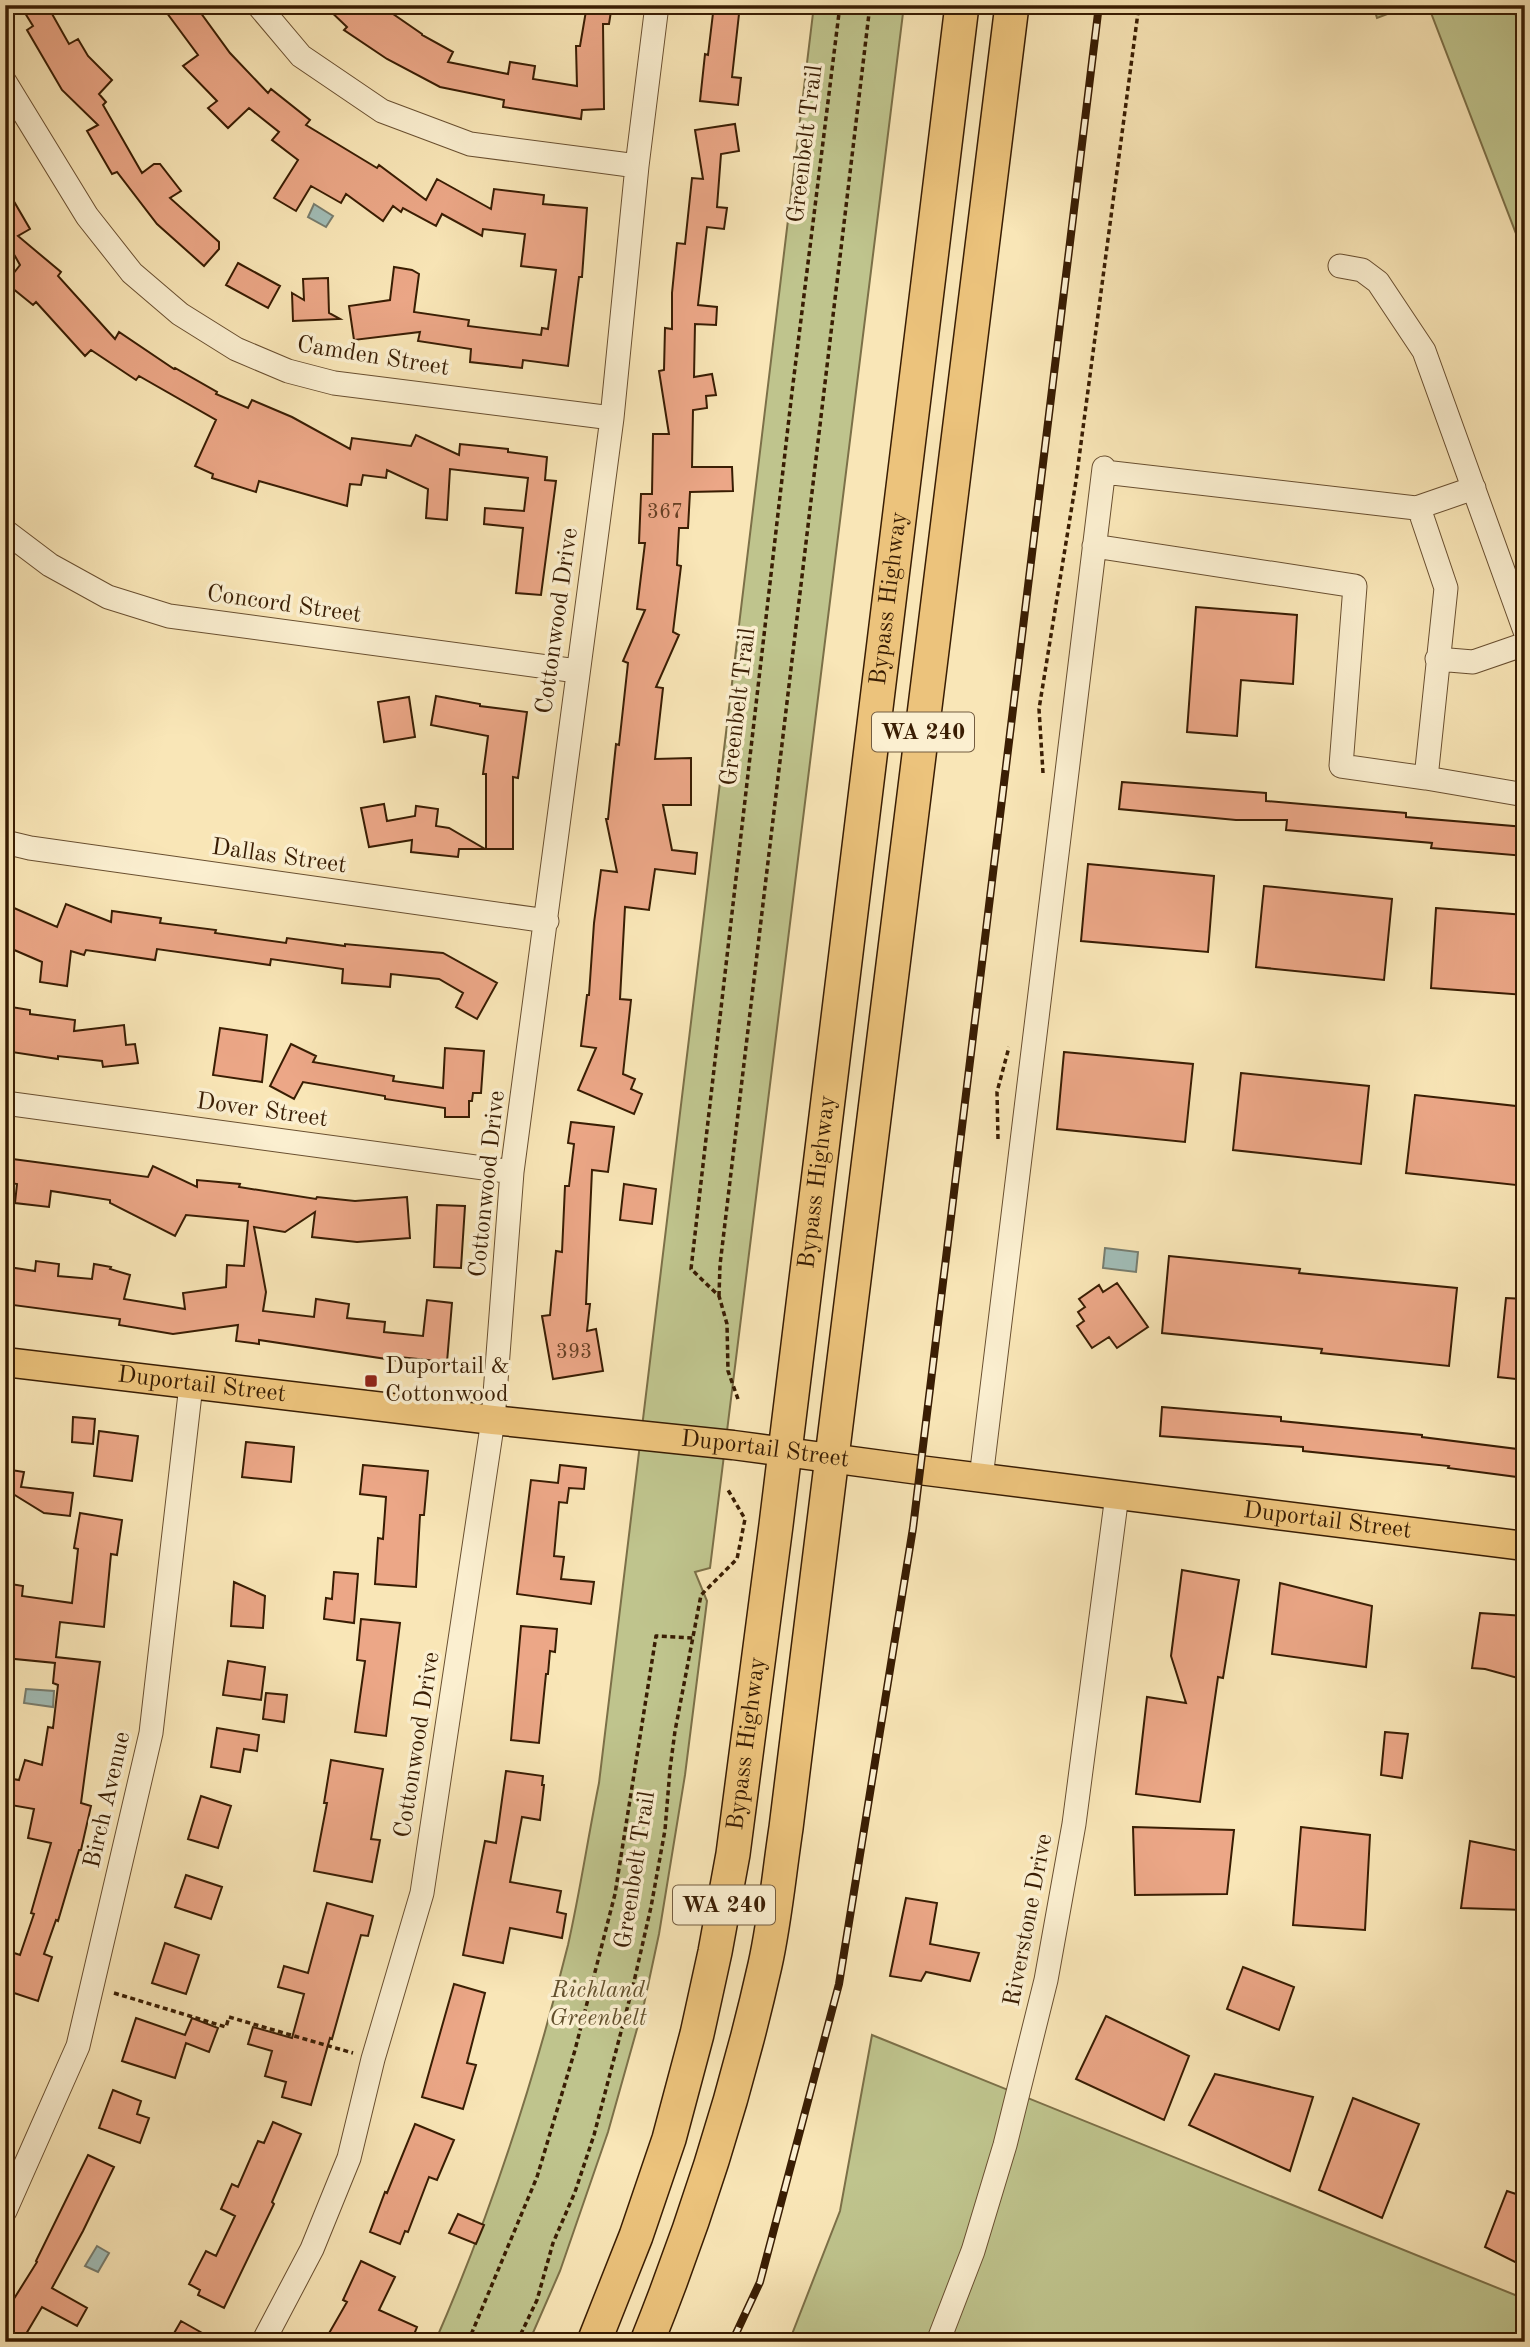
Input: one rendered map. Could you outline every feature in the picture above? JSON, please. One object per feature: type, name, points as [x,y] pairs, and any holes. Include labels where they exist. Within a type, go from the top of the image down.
[{"type":"highway","name":"Bypass Highway","points":[[594,2342],[636,2236],[669,2139],[716,1952],[733,1854],[962,5]]},
{"type":"highway","name":"Bypass Highway","points":[[647,2342],[682,2255],[723,2125],[765,1963],[786,1828],[833,1459],[1012,5]]},
{"type":"main road","name":"Duportail Street","points":[[5,1362],[493,1420],[733,1445],[1525,1546]]},
{"type":"street","points":[[258,5],[301,55],[382,111],[470,144],[637,166]]},
{"type":"street","name":"Cottonwood Drive","points":[[263,2342],[312,2249],[349,2158],[373,2059],[422,1893],[493,1420],[512,1172],[612,418],[637,166],[657,5]]},
{"type":"street","name":"Camden Street","points":[[5,82],[87,216],[132,273],[180,314],[236,349],[288,371],[334,383],[612,418]]},
{"type":"street","points":[[1340,266],[1368,272],[1378,282],[1424,351],[1525,631]]},
{"type":"street","points":[[981,1478],[1104,470],[1419,508],[1474,488]]},
{"type":"street","points":[[1419,508],[1446,588],[1426,778]]},
{"type":"street","name":"Concord Street","points":[[5,531],[50,565],[108,597],[170,616],[577,671]]},
{"type":"street","points":[[1094,546],[1355,586],[1341,766],[1525,795]]},
{"type":"street","points":[[1437,659],[1473,662],[1525,644]]},
{"type":"street","name":"Dallas Street","points":[[5,842],[30,848],[547,921]]},
{"type":"street","name":"Dover Street","points":[[5,1103],[512,1172]]},
{"type":"street","name":"Birch Avenue","points":[[5,2211],[78,2046],[151,1733],[191,1385]]},
{"type":"street","name":"Riverstone Drive","points":[[938,2342],[973,2251],[1002,2155],[1046,1980],[1074,1824],[1116,1495]]},
{"type":"path","name":"Greenbelt Trail","points":[[719,1296],[691,1269],[792,392],[840,5]]},
{"type":"path","points":[[738,1399],[728,1371],[727,1324],[719,1296],[722,1251],[870,5]]},
{"type":"path","points":[[1513,5],[1525,39]]},
{"type":"path","name":"Greenbelt Trail","points":[[517,2342],[537,2300],[553,2243],[575,2192],[594,2135],[633,1986],[665,1830],[670,1769],[701,1595],[737,1559],[745,1519],[728,1490]]},
{"type":"path","points":[[468,2342],[537,2177],[575,2050],[615,1894],[656,1636],[694,1638]]},
{"type":"path","points":[[114,1993],[226,2027],[229,2017],[358,2055]]},
{"type":"green space","name":"Richland Greenbelt","points":[[814,5],[904,5],[710,1568],[695,1572],[707,1601],[685,1775],[659,1934],[644,2004],[608,2132],[560,2271],[529,2342],[435,2342],[493,2196],[541,2046],[568,1945],[599,1783]]},
{"type":"green space","points":[[1373,5],[1411,5],[1377,18]]},
{"type":"green space","points":[[1428,5],[1525,5],[1525,257]]},
{"type":"green space","points":[[872,2035],[1525,2299],[1525,2342],[789,2342],[840,2211]]},
{"type":"water","points":[[314,204],[333,216],[326,227],[308,217]]},
{"type":"water","points":[[1105,1248],[1138,1252],[1136,1272],[1103,1268]]},
{"type":"water","points":[[26,1689],[54,1691],[53,1707],[24,1703]]},
{"type":"water","points":[[97,2246],[109,2253],[98,2272],[85,2266]]},
{"type":"building","points":[[20,5],[47,5],[69,44],[78,39],[88,56],[112,80],[99,94],[106,102],[103,105],[142,173],[154,164],[160,164],[181,191],[170,198],[219,242],[219,249],[204,266],[157,224],[117,172],[112,174],[87,131],[98,125],[62,90],[27,30],[33,26]]},
{"type":"building","points":[[161,5],[195,5],[230,53],[268,93],[271,89],[310,120],[306,125],[377,168],[379,165],[426,200],[437,179],[491,209],[494,189],[544,195],[543,204],[587,208],[582,277],[579,277],[568,366],[523,360],[522,368],[470,362],[471,349],[418,341],[420,332],[354,340],[349,306],[390,300],[394,267],[419,274],[414,312],[469,320],[468,326],[541,335],[542,328],[548,329],[556,270],[521,266],[525,234],[483,229],[482,236],[442,214],[436,226],[403,208],[401,212],[393,206],[383,221],[346,194],[341,203],[311,186],[296,211],[274,198],[298,160],[272,140],[279,132],[249,108],[228,128],[208,108],[217,101],[183,66],[198,55]]},
{"type":"building","points":[[324,5],[380,5],[422,35],[453,52],[448,62],[508,74],[510,62],[535,66],[533,79],[577,86],[576,46],[580,46],[587,5],[612,5],[609,24],[603,24],[604,109],[582,110],[581,119],[503,107],[504,100],[440,87],[387,59],[344,30],[347,27]]},
{"type":"building","points":[[714,5],[740,5],[732,77],[741,78],[738,105],[700,101]]},
{"type":"building","points":[[735,124],[739,151],[721,154],[717,207],[727,208],[724,229],[707,227],[698,305],[717,307],[716,325],[695,324],[694,377],[712,374],[716,395],[706,396],[707,408],[693,410],[692,467],[732,467],[733,491],[690,492],[688,528],[679,528],[677,565],[681,566],[673,632],[679,635],[656,687],[663,688],[655,759],[691,758],[691,805],[663,805],[672,850],[697,853],[695,874],[655,869],[649,910],[625,907],[620,999],[631,1000],[623,1074],[635,1079],[631,1089],[642,1094],[634,1114],[578,1090],[596,1048],[581,1046],[589,995],[601,870],[617,872],[606,819],[616,744],[619,745],[628,663],[623,661],[645,610],[637,609],[645,543],[639,543],[641,494],[652,494],[653,434],[669,434],[659,371],[664,370],[665,328],[672,329],[677,243],[685,244],[692,178],[703,179],[695,130]]},
{"type":"building","points":[[5,186],[30,229],[18,236],[61,272],[58,276],[115,339],[119,332],[174,369],[217,392],[216,394],[248,408],[252,400],[292,417],[350,449],[352,438],[411,446],[416,435],[459,455],[460,444],[508,449],[508,452],[547,457],[545,480],[556,481],[541,595],[516,593],[523,528],[484,524],[485,508],[524,511],[528,478],[450,469],[447,520],[426,518],[428,489],[387,470],[386,478],[363,475],[361,485],[350,484],[347,506],[259,481],[256,492],[212,478],[213,474],[195,466],[216,420],[139,376],[136,380],[91,350],[85,356],[36,302],[33,305],[6,283],[20,265],[7,242],[5,243]]},
{"type":"building","points":[[238,263],[280,286],[268,308],[226,285]]},
{"type":"building","points":[[328,278],[329,313],[340,319],[293,321],[292,293],[304,300],[303,279]]},
{"type":"building","points":[[1196,607],[1297,615],[1293,684],[1241,680],[1237,736],[1187,732]]},
{"type":"building","points":[[436,696],[480,706],[527,712],[518,778],[513,777],[513,849],[486,849],[486,774],[483,774],[488,736],[431,725]]},
{"type":"building","points":[[409,697],[415,737],[384,742],[378,702]]},
{"type":"building","points":[[1122,782],[1266,793],[1266,801],[1525,827],[1525,856],[1431,848],[1432,843],[1286,830],[1287,820],[1236,820],[1119,809]]},
{"type":"building","points":[[384,804],[387,821],[415,816],[416,806],[438,809],[436,826],[449,828],[485,849],[459,849],[458,857],[411,852],[412,840],[369,847],[361,808]]},
{"type":"building","points":[[1088,864],[1214,876],[1208,952],[1081,941]]},
{"type":"building","points":[[1264,886],[1392,899],[1384,980],[1256,967]]},
{"type":"building","points":[[5,904],[57,927],[66,904],[111,922],[112,911],[161,918],[160,923],[286,943],[287,938],[345,946],[443,953],[497,983],[477,1019],[456,1007],[463,993],[439,979],[391,974],[390,987],[342,983],[343,969],[271,959],[270,965],[157,949],[155,960],[86,950],[84,955],[71,951],[67,986],[40,982],[42,962],[5,946]]},
{"type":"building","points":[[1436,908],[1525,915],[1525,995],[1431,988]]},
{"type":"building","points":[[5,1006],[30,1010],[30,1014],[75,1020],[74,1031],[124,1025],[126,1045],[135,1044],[138,1063],[103,1067],[102,1061],[58,1056],[58,1059],[5,1051]]},
{"type":"building","points":[[220,1028],[267,1035],[262,1082],[213,1075]]},
{"type":"building","points":[[291,1044],[316,1056],[313,1062],[394,1076],[393,1081],[443,1088],[445,1048],[484,1051],[481,1093],[473,1093],[472,1101],[469,1101],[469,1117],[445,1117],[445,1108],[303,1082],[294,1099],[270,1086]]},
{"type":"building","points":[[1064,1052],[1193,1064],[1185,1142],[1057,1129]]},
{"type":"building","points":[[1241,1073],[1369,1086],[1361,1164],[1233,1150]]},
{"type":"building","points":[[1415,1095],[1525,1107],[1525,1186],[1406,1173]]},
{"type":"building","points":[[571,1122],[614,1127],[608,1172],[592,1170],[586,1304],[590,1304],[587,1331],[596,1329],[603,1371],[553,1379],[542,1316],[550,1315],[556,1251],[562,1252],[565,1186],[569,1186],[574,1144],[568,1143]]},
{"type":"building","points":[[5,1158],[148,1177],[153,1166],[197,1187],[197,1180],[240,1184],[239,1187],[316,1199],[355,1201],[407,1197],[410,1238],[357,1242],[312,1237],[315,1212],[285,1232],[254,1227],[266,1292],[263,1311],[314,1317],[316,1299],[349,1304],[347,1318],[385,1322],[384,1332],[423,1336],[427,1300],[452,1303],[447,1362],[400,1357],[400,1361],[259,1340],[259,1344],[236,1341],[238,1325],[173,1334],[119,1325],[120,1319],[5,1304],[8,1267],[35,1271],[36,1261],[59,1264],[58,1276],[92,1279],[94,1264],[111,1267],[110,1269],[130,1275],[124,1299],[185,1309],[183,1293],[226,1287],[227,1265],[244,1266],[248,1221],[186,1215],[175,1236],[110,1203],[110,1200],[51,1191],[49,1207],[15,1203],[17,1184],[5,1182]]},
{"type":"building","points":[[624,1184],[656,1189],[652,1224],[620,1220]]},
{"type":"building","points":[[437,1205],[465,1206],[461,1268],[434,1267]]},
{"type":"building","points":[[1169,1256],[1300,1269],[1299,1273],[1457,1288],[1449,1366],[1321,1353],[1322,1349],[1162,1333]]},
{"type":"building","points":[[1117,1283],[1148,1327],[1117,1348],[1109,1337],[1092,1348],[1077,1326],[1084,1321],[1078,1312],[1085,1307],[1079,1299],[1099,1285],[1103,1292]]},
{"type":"building","points":[[1506,1298],[1525,1299],[1525,1380],[1498,1377]]},
{"type":"building","points":[[1162,1407],[1281,1417],[1281,1421],[1422,1435],[1525,1450],[1525,1478],[1448,1468],[1449,1466],[1303,1451],[1303,1447],[1160,1436]]},
{"type":"building","points":[[73,1417],[95,1419],[93,1444],[72,1442]]},
{"type":"building","points":[[99,1431],[138,1436],[132,1481],[94,1476]]},
{"type":"building","points":[[246,1442],[294,1447],[291,1482],[242,1477]]},
{"type":"building","points":[[363,1465],[428,1471],[424,1515],[420,1515],[416,1587],[375,1584],[378,1538],[383,1539],[386,1497],[360,1494]]},
{"type":"building","points":[[560,1465],[586,1468],[584,1489],[569,1488],[567,1503],[559,1502],[554,1556],[564,1557],[561,1579],[594,1582],[591,1604],[517,1594],[531,1480],[558,1483]]},
{"type":"building","points":[[5,1469],[24,1472],[21,1487],[73,1493],[70,1516],[44,1513],[5,1489]]},
{"type":"building","points":[[80,1513],[122,1520],[117,1555],[111,1554],[104,1627],[60,1622],[56,1657],[100,1662],[81,1803],[91,1806],[81,1850],[58,1921],[56,1920],[44,1954],[52,1957],[38,2001],[5,1990],[5,1950],[20,1955],[34,1914],[31,1913],[51,1843],[28,1838],[34,1809],[5,1804],[5,1787],[7,1778],[19,1780],[25,1760],[42,1765],[48,1727],[53,1728],[58,1685],[53,1683],[55,1663],[5,1658],[5,1583],[23,1586],[22,1596],[72,1603],[78,1549],[74,1548]]},
{"type":"building","points":[[1182,1570],[1239,1580],[1223,1678],[1218,1677],[1200,1802],[1136,1794],[1147,1697],[1186,1703],[1171,1656]]},
{"type":"building","points":[[334,1572],[358,1574],[354,1623],[324,1619],[326,1598],[332,1599]]},
{"type":"building","points":[[234,1582],[265,1596],[263,1628],[231,1626]]},
{"type":"building","points":[[1280,1583],[1372,1606],[1366,1667],[1272,1654]]},
{"type":"building","points":[[1480,1613],[1525,1616],[1525,1680],[1472,1668]]},
{"type":"building","points":[[361,1619],[400,1623],[386,1736],[355,1732],[365,1661],[357,1660]]},
{"type":"building","points":[[521,1626],[557,1629],[555,1652],[550,1651],[546,1674],[539,1743],[511,1740]]},
{"type":"building","points":[[228,1661],[265,1667],[261,1700],[223,1695]]},
{"type":"building","points":[[266,1693],[287,1695],[284,1722],[263,1719]]},
{"type":"building","points":[[217,1728],[259,1735],[257,1751],[244,1749],[240,1772],[211,1767]]},
{"type":"building","points":[[1385,1732],[1408,1734],[1402,1778],[1381,1775]]},
{"type":"building","points":[[331,1760],[383,1769],[371,1839],[380,1840],[372,1882],[314,1871],[327,1803],[324,1803]]},
{"type":"building","points":[[506,1771],[543,1776],[544,1785],[540,1820],[522,1817],[510,1882],[561,1891],[557,1912],[566,1914],[562,1938],[510,1928],[503,1963],[463,1955],[485,1841],[496,1843]]},
{"type":"building","points":[[201,1796],[231,1806],[218,1848],[188,1839]]},
{"type":"building","points":[[1133,1827],[1234,1830],[1227,1894],[1135,1895]]},
{"type":"building","points":[[1301,1827],[1370,1835],[1365,1930],[1293,1925]]},
{"type":"building","points":[[1470,1841],[1525,1852],[1525,1910],[1461,1908]]},
{"type":"building","points":[[186,1875],[222,1887],[211,1919],[175,1907]]},
{"type":"building","points":[[906,1898],[937,1903],[930,1944],[979,1953],[970,1981],[926,1972],[921,1981],[890,1976]]},
{"type":"building","points":[[327,1903],[373,1916],[368,1936],[361,1935],[311,2105],[282,2097],[286,2082],[265,2076],[272,2051],[248,2044],[253,2027],[292,2038],[304,1994],[278,1987],[284,1966],[308,1973]]},
{"type":"building","points":[[165,1943],[199,1955],[186,1994],[152,1983]]},
{"type":"building","points":[[1243,1967],[1294,1987],[1279,2030],[1227,2009]]},
{"type":"building","points":[[454,1984],[485,1993],[467,2063],[476,2065],[463,2109],[422,2097]]},
{"type":"building","points":[[1106,2016],[1189,2056],[1164,2120],[1076,2079]]},
{"type":"building","points":[[136,2018],[185,2035],[192,2018],[218,2028],[209,2052],[186,2043],[175,2078],[122,2061]]},
{"type":"building","points":[[1215,2074],[1313,2097],[1290,2171],[1189,2125]]},
{"type":"building","points":[[113,2090],[141,2101],[137,2114],[149,2118],[140,2143],[99,2128]]},
{"type":"building","points":[[1353,2098],[1419,2124],[1382,2218],[1319,2190]]},
{"type":"building","points":[[273,2122],[301,2134],[272,2202],[274,2204],[224,2308],[198,2295],[200,2290],[189,2284],[206,2251],[216,2256],[235,2216],[221,2209],[232,2184],[238,2187],[258,2141],[264,2143]]},
{"type":"building","points":[[415,2124],[454,2140],[437,2180],[429,2177],[408,2232],[405,2231],[400,2244],[370,2232]]},
{"type":"building","points":[[88,2155],[114,2167],[52,2288],[87,2308],[77,2326],[42,2307],[23,2339],[5,2328],[5,2313],[37,2262]]},
{"type":"building","points":[[1507,2191],[1525,2197],[1525,2267],[1485,2247]]},
{"type":"building","points":[[458,2214],[484,2225],[476,2244],[449,2233]]},
{"type":"building","points":[[361,2261],[395,2277],[379,2310],[417,2327],[411,2342],[324,2342],[347,2302],[343,2300]]},
{"type":"building","points":[[181,2321],[218,2342],[169,2342]]},
{"type":"railway","points":[[732,2342],[760,2282],[839,1984],[913,1528],[1099,5]]},
{"type":"place","name":"Duportail & Cottonwood","points":[[371,1381]]}]
